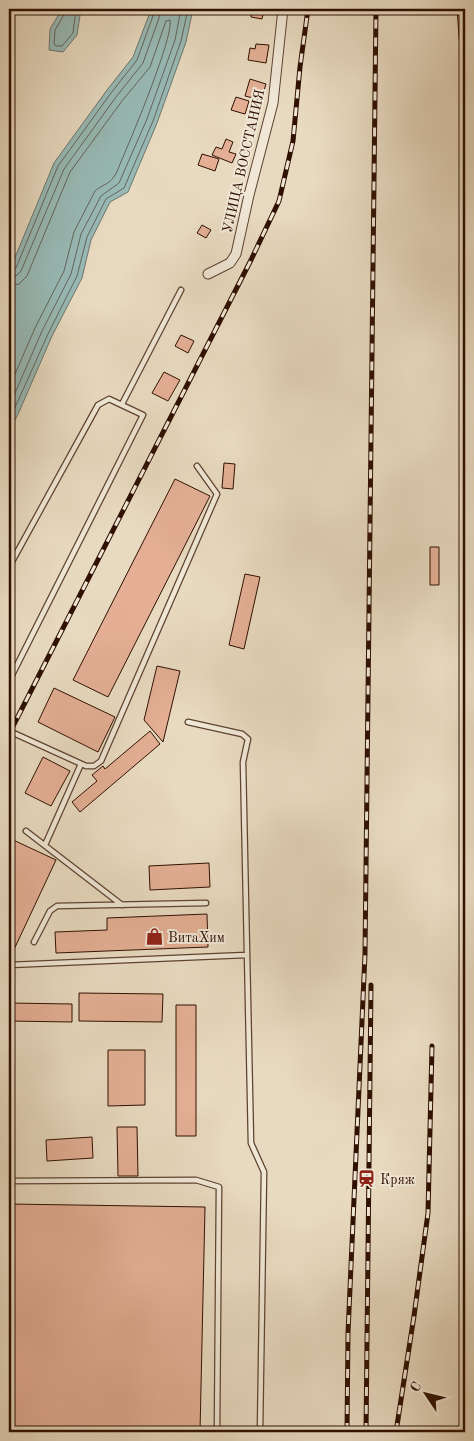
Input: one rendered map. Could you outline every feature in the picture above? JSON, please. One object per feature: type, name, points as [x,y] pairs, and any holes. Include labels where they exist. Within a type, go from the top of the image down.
[{"type":"street","name":"УЛИЦА ВОССТАНИЯ","points":[[208,274],[230,263],[236,254],[273,103],[283,9]]},
{"type":"lane","points":[[122,404],[181,290]]},
{"type":"lane","points":[[9,567],[98,405],[109,398],[143,415],[9,681]]},
{"type":"lane","points":[[9,731],[86,766],[94,766],[101,761],[217,494],[197,466]]},
{"type":"lane","points":[[188,722],[242,734],[248,739],[243,762],[251,1143],[264,1172],[260,1432]]},
{"type":"lane","points":[[45,845],[81,764]]},
{"type":"lane","points":[[26,831],[122,905]]},
{"type":"lane","points":[[34,942],[50,911],[57,906],[206,903]]},
{"type":"lane","points":[[9,965],[246,955]]},
{"type":"lane","points":[[9,1181],[196,1180],[219,1187],[217,1432]]},
{"type":"water","points":[[62,9],[81,9],[77,35],[63,52],[49,50],[50,29]]},
{"type":"water","points":[[149,9],[193,9],[186,42],[157,123],[128,192],[110,202],[91,240],[82,278],[52,336],[9,432],[9,272],[54,163],[133,57],[149,15]]},
{"type":"building","points":[[252,9],[264,9],[262,19],[251,17]]},
{"type":"building","points":[[457,9],[465,9],[465,103],[464,103]]},
{"type":"building","points":[[256,44],[269,45],[266,63],[248,60],[250,48],[255,49]]},
{"type":"building","points":[[250,79],[266,84],[261,100],[245,96]]},
{"type":"building","points":[[236,97],[249,101],[245,114],[231,110]]},
{"type":"building","points":[[226,139],[233,142],[229,152],[236,154],[232,163],[212,155],[216,147],[222,149]]},
{"type":"building","points":[[202,154],[219,159],[215,171],[198,165]]},
{"type":"building","points":[[202,225],[211,230],[206,238],[197,233]]},
{"type":"building","points":[[181,335],[194,341],[188,353],[175,346]]},
{"type":"building","points":[[164,372],[180,380],[168,401],[152,393]]},
{"type":"building","points":[[224,463],[235,464],[233,489],[222,488]]},
{"type":"building","points":[[175,479],[210,496],[108,697],[73,680]]},
{"type":"building","points":[[430,547],[439,547],[439,585],[430,585]]},
{"type":"building","points":[[245,574],[260,577],[244,649],[229,645]]},
{"type":"building","points":[[157,666],[180,671],[163,742],[144,720]]},
{"type":"building","points":[[54,688],[115,717],[98,752],[38,722]]},
{"type":"building","points":[[150,731],[160,744],[80,812],[72,802],[97,781],[92,775],[103,766],[105,769]]},
{"type":"building","points":[[43,757],[70,771],[51,806],[25,793]]},
{"type":"building","points":[[9,838],[56,860],[10,958],[9,957]]},
{"type":"building","points":[[209,863],[210,887],[150,890],[149,866]]},
{"type":"building","points":[[207,914],[208,947],[56,953],[55,932],[107,930],[107,918]]},
{"type":"building","points":[[79,993],[163,994],[162,1022],[79,1021]]},
{"type":"building","points":[[9,1003],[72,1004],[72,1022],[9,1021]]},
{"type":"building","points":[[176,1005],[196,1005],[196,1136],[176,1136]]},
{"type":"building","points":[[108,1050],[145,1050],[145,1105],[108,1106]]},
{"type":"building","points":[[117,1127],[137,1127],[138,1176],[118,1176]]},
{"type":"building","points":[[92,1137],[93,1158],[47,1161],[46,1140]]},
{"type":"building","points":[[9,1204],[205,1207],[200,1432],[9,1432]]},
{"type":"railway","points":[[9,734],[251,260],[279,201],[293,141],[308,9]]},
{"type":"railway","points":[[347,1432],[348,1333],[365,954],[376,9]]},
{"type":"railway","points":[[366,1432],[371,985]]},
{"type":"railway","points":[[396,1432],[428,1213],[432,1046]]},
{"type":"place","name":"ВитаХим","points":[[154,937]]},
{"type":"place","name":"Кряж","points":[[366,1179]]}]
